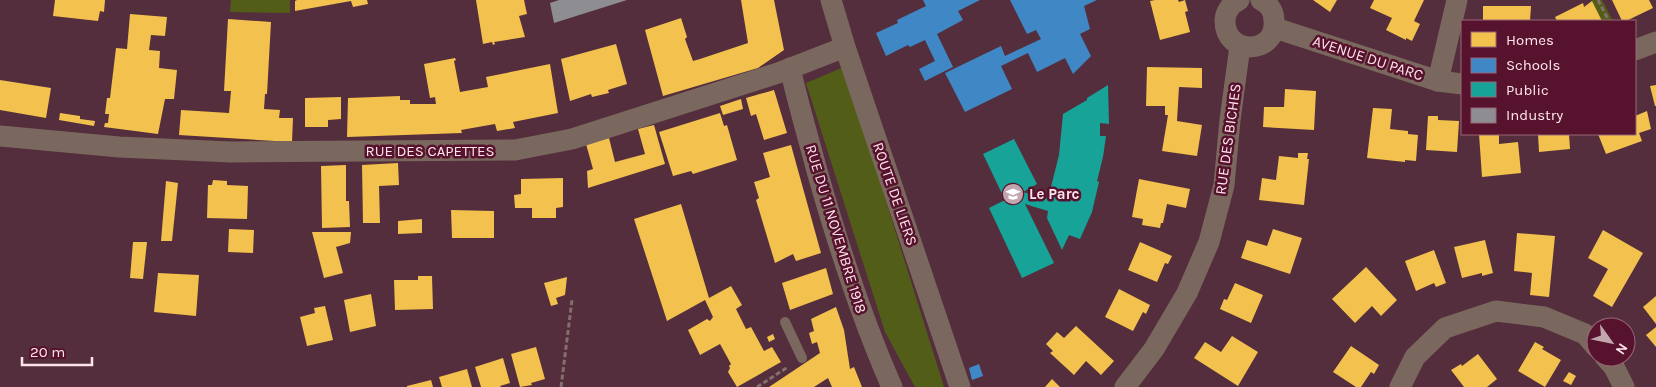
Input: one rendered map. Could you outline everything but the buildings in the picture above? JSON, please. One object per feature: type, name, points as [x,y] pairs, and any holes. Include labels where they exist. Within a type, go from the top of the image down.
[{"type":"street","name":"ROUTE DE LIERS","points":[[831,0],[845,47],[960,387]]},
{"type":"street","points":[[1237,0],[1229,9],[1225,19],[1226,30],[1230,39],[1240,46],[1252,48],[1261,46],[1269,40],[1275,28],[1274,13],[1267,3],[1261,0]]},
{"type":"street","points":[[1438,81],[1458,0]]},
{"type":"street","name":"AVENUE DU PARC","points":[[1275,28],[1438,81],[1461,84]]},
{"type":"street","points":[[1636,50],[1656,42]]},
{"type":"street","name":"RUE DES BICHES","points":[[1125,387],[1154,349],[1187,293],[1209,242],[1224,185],[1240,46]]},
{"type":"street","name":"RUE DES CAPETTES","points":[[0,136],[119,147],[232,152],[515,150],[572,139],[790,68],[845,47]]},
{"type":"street","name":"RUE DU 11 NOVEMBRE 1918","points":[[790,68],[835,236],[892,387]]},
{"type":"street","points":[[1400,387],[1415,358],[1446,328],[1496,311],[1544,316],[1586,335]]},
{"type":"street","points":[[1613,367],[1624,387]]},
{"type":"lane","points":[[785,322],[802,358]]},
{"type":"path","points":[[1598,0],[1608,20]]},
{"type":"path","points":[[561,387],[572,300]]},
{"type":"path","points":[[758,387],[802,358]]},
{"type":"green space","points":[[231,0],[290,0],[290,13],[230,12]]},
{"type":"green space","points":[[1591,0],[1602,0],[1612,20],[1601,20]]},
{"type":"green space","points":[[844,67],[944,387],[915,387],[885,332],[806,83]]},
{"type":"place","name":"Le Parc","points":[[1013,194]]}]
